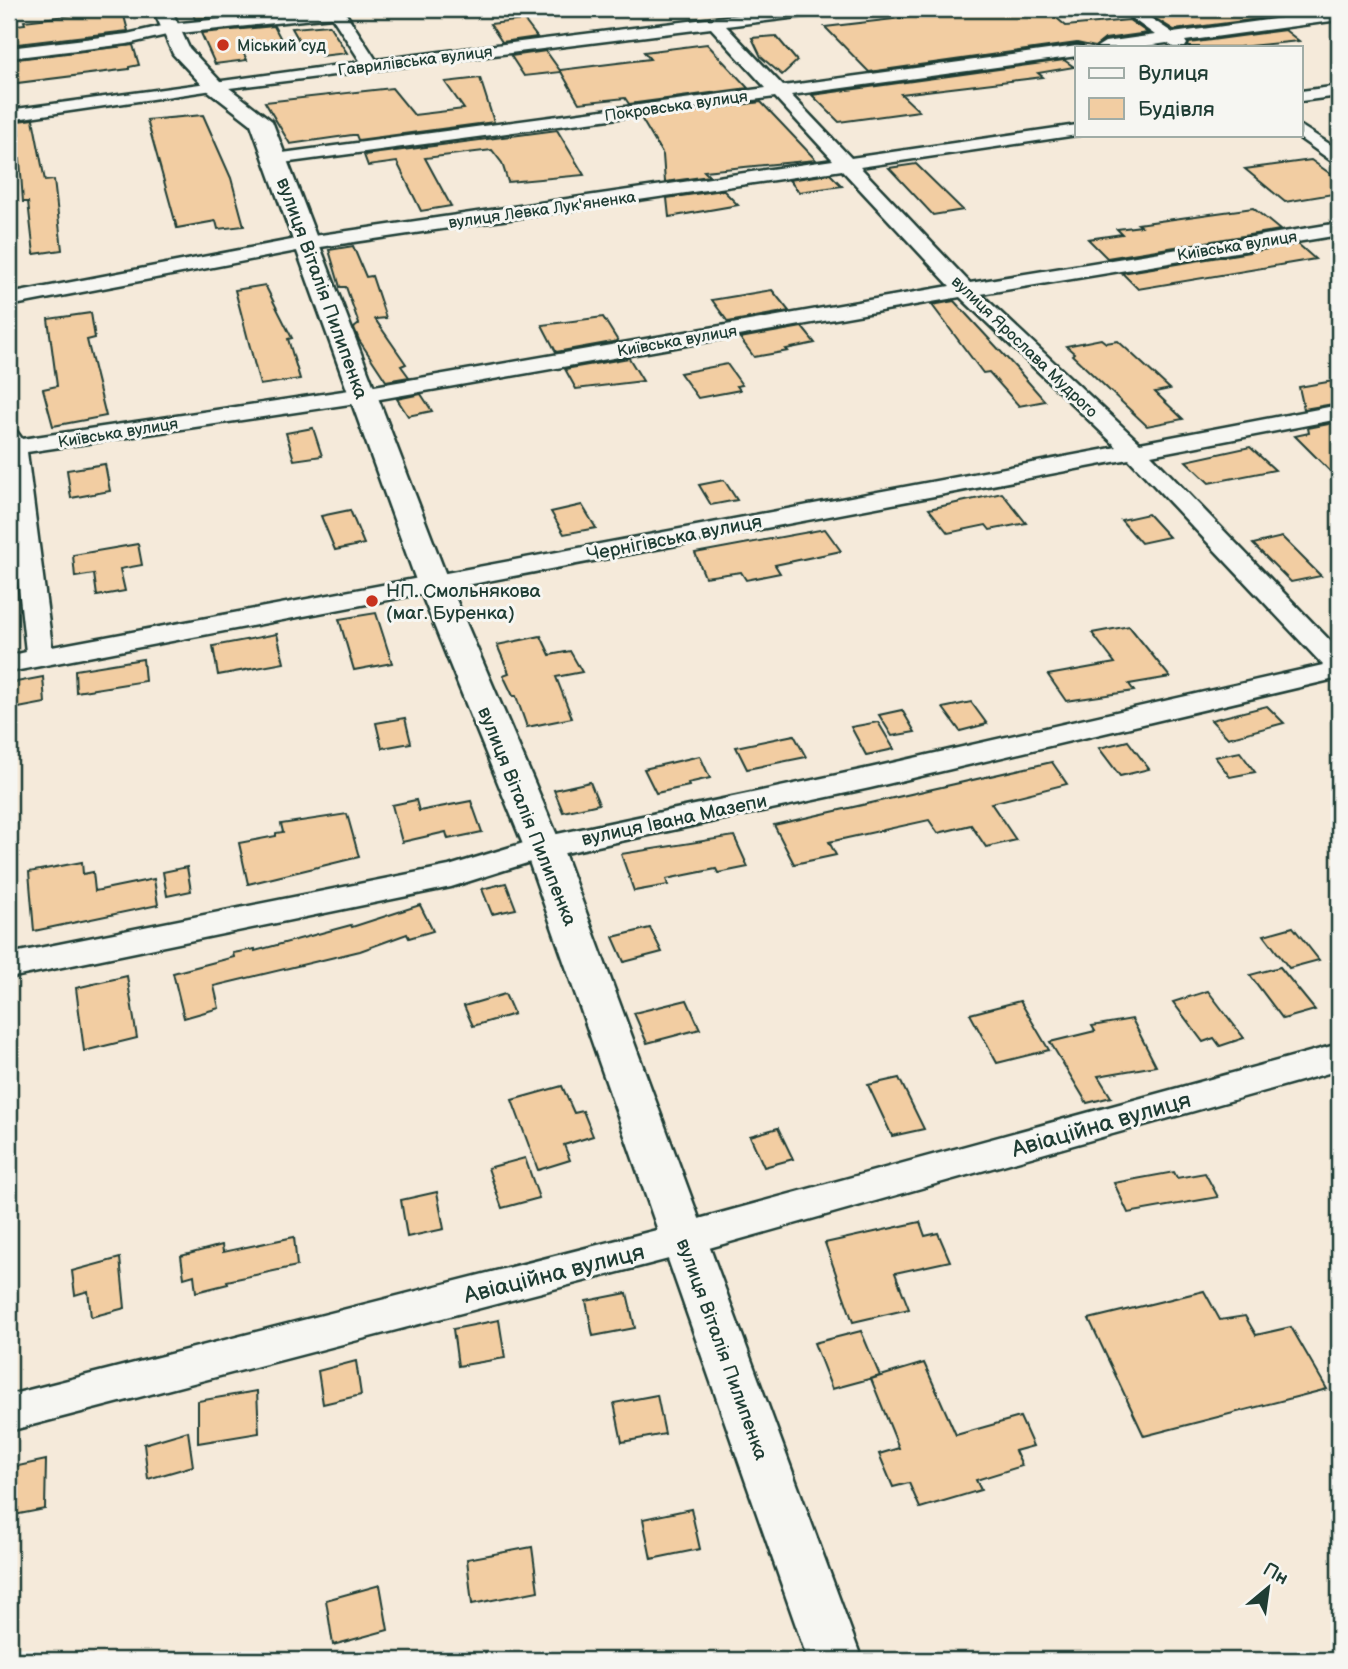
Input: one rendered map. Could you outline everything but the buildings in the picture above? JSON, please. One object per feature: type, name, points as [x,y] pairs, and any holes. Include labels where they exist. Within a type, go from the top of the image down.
[{"type":"street","name":"Гаврилівська вулиця","points":[[9,115],[213,85],[822,9]]},
{"type":"street","points":[[1127,9],[1177,43]]},
{"type":"street","points":[[9,53],[127,39],[167,19],[336,10],[371,65]]},
{"type":"street","points":[[1123,46],[1177,43],[1335,14]]},
{"type":"street","name":"вулиця Віталія Пилипенка","points":[[167,19],[180,50],[213,85],[261,121],[433,583],[543,847],[835,1660]]},
{"type":"street","name":"вулиця Ярослава Мудрого","points":[[714,22],[965,290],[1134,450],[1339,668]]},
{"type":"street","name":"Покровська вулиця","points":[[275,159],[1075,51]]},
{"type":"street","points":[[1302,96],[1339,91]]},
{"type":"street","name":"вулиця Левка Лук'яненка","points":[[9,300],[307,243],[1075,130]]},
{"type":"street","points":[[1302,132],[1339,158]]},
{"type":"street","name":"Київська вулиця","points":[[12,442],[363,395],[965,290],[1339,229]]},
{"type":"street","name":"Чернігівська вулиця","points":[[9,664],[1339,412]]},
{"type":"street","points":[[12,442],[40,658]]},
{"type":"street","name":"вулиця Івана Мазепи","points":[[9,966],[451,876],[543,847],[870,778],[1339,668]]},
{"type":"street","name":"Авіаційна вулиця","points":[[9,1413],[684,1239],[1339,1058]]},
{"type":"place","name":"Міський суд","points":[[223,45]]},
{"type":"place","name":"НП. Смольнякова (маг. Буренка)","points":[[372,601]]}]
